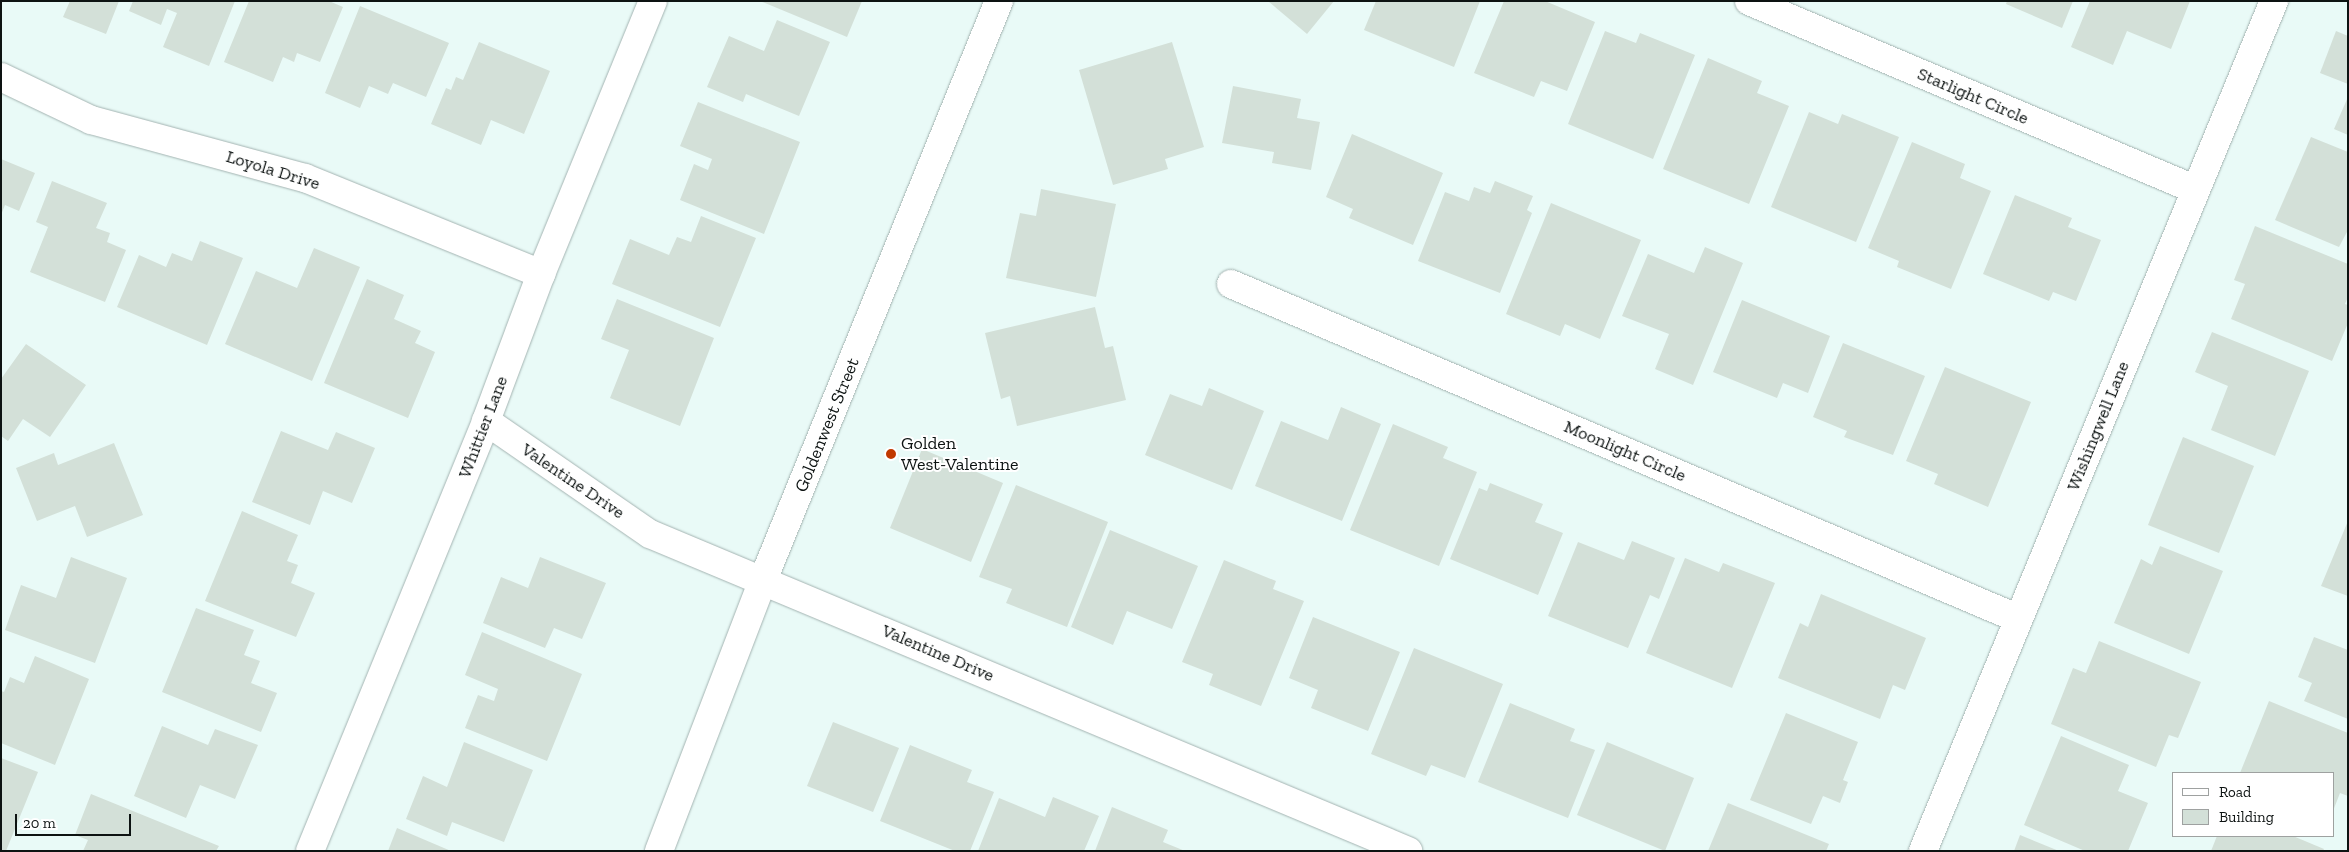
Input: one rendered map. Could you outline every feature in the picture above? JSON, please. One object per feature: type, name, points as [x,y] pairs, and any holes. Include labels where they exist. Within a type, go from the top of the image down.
[{"type":"street","name":"Whittier Lane","points":[[310,851],[486,422],[541,274],[653,1]]},
{"type":"street","name":"Goldenwest Street","points":[[659,851],[763,580],[999,1]]},
{"type":"street","name":"Starlight Circle","points":[[1749,1],[2196,190]]},
{"type":"street","name":"Wishingwell Lane","points":[[1924,851],[2274,1]]},
{"type":"street","name":"Loyola Drive","points":[[1,77],[91,120],[305,178],[541,274]]},
{"type":"street","name":"Moonlight Circle","points":[[1230,284],[2019,619]]},
{"type":"street","name":"Valentine Drive","points":[[486,422],[650,534],[1408,851]]},
{"type":"building","points":[[70,1],[119,1],[106,34],[63,17]]},
{"type":"building","points":[[133,1],[235,1],[209,66],[163,47],[177,13],[167,9],[161,25],[129,11]]},
{"type":"building","points":[[249,1],[329,1],[343,7],[320,62],[297,53],[294,62],[283,57],[273,82],[224,62]]},
{"type":"building","points":[[760,1],[862,1],[847,37]]},
{"type":"building","points":[[1268,1],[1334,1],[1307,34]]},
{"type":"building","points":[[1376,1],[1480,1],[1454,67],[1364,30]]},
{"type":"building","points":[[1504,1],[1545,1],[1595,22],[1567,91],[1541,81],[1534,97],[1474,73]]},
{"type":"building","points":[[2007,1],[2073,1],[2062,28],[2006,4]]},
{"type":"building","points":[[2090,1],[2190,1],[2171,49],[2127,31],[2113,65],[2071,47]]},
{"type":"building","points":[[360,6],[449,43],[426,97],[393,83],[388,94],[369,86],[360,108],[325,93]]},
{"type":"building","points":[[777,20],[830,42],[799,116],[746,94],[743,102],[707,87],[729,36],[764,51]]},
{"type":"building","points":[[1605,31],[1636,43],[1640,33],[1695,55],[1653,159],[1568,124]]},
{"type":"building","points":[[2336,31],[2348,36],[2348,84],[2320,73]]},
{"type":"building","points":[[479,42],[550,71],[524,134],[491,120],[481,145],[431,124],[446,88],[451,90],[456,77],[463,80]]},
{"type":"building","points":[[1172,42],[1204,147],[1165,159],[1168,169],[1113,185],[1079,70]]},
{"type":"building","points":[[1708,58],[1762,81],[1757,93],[1789,106],[1749,204],[1663,169]]},
{"type":"building","points":[[1233,86],[1301,99],[1297,118],[1320,122],[1311,170],[1272,163],[1274,152],[1222,143]]},
{"type":"building","points":[[2348,97],[2348,135],[2334,129]]},
{"type":"building","points":[[698,102],[800,142],[764,234],[680,200],[694,164],[708,170],[712,159],[680,146]]},
{"type":"building","points":[[1809,112],[1838,124],[1842,114],[1899,137],[1856,242],[1771,207]]},
{"type":"building","points":[[1352,134],[1443,173],[1413,245],[1349,218],[1353,209],[1326,197]]},
{"type":"building","points":[[2311,137],[2348,152],[2348,230],[2339,247],[2275,220]]},
{"type":"building","points":[[1912,142],[1965,164],[1960,178],[1991,191],[1951,289],[1897,267],[1899,261],[1868,248]]},
{"type":"building","points":[[1,159],[35,173],[19,211],[5,205],[1,215]]},
{"type":"building","points":[[52,181],[107,203],[96,228],[110,233],[107,242],[126,250],[105,302],[30,272],[48,227],[36,222]]},
{"type":"building","points":[[1495,181],[1533,196],[1527,210],[1532,213],[1500,293],[1418,261],[1445,192],[1469,201],[1474,187],[1490,193]]},
{"type":"building","points":[[1041,189],[1116,204],[1096,297],[1006,278],[1020,213],[1036,216]]},
{"type":"building","points":[[2015,195],[2072,218],[2068,227],[2101,240],[2076,301],[2053,292],[2049,301],[1983,274]]},
{"type":"building","points":[[1551,203],[1641,240],[1600,339],[1565,324],[1560,336],[1506,314]]},
{"type":"building","points":[[701,216],[756,238],[720,327],[612,284],[630,239],[669,255],[677,237],[691,242]]},
{"type":"building","points":[[2255,226],[2348,264],[2348,297],[2345,304],[2348,305],[2348,323],[2332,361],[2231,319],[2245,284],[2234,280]]},
{"type":"building","points":[[200,241],[243,258],[207,345],[117,307],[139,255],[166,267],[172,253],[192,261]]},
{"type":"building","points":[[1705,247],[1743,263],[1693,385],[1655,369],[1669,334],[1622,316],[1648,254],[1694,273]]},
{"type":"building","points":[[314,248],[360,267],[312,381],[225,344],[256,271],[297,288]]},
{"type":"building","points":[[367,279],[404,295],[394,319],[421,331],[415,343],[435,352],[408,418],[324,383]]},
{"type":"building","points":[[617,299],[714,338],[680,426],[610,398],[629,350],[601,339]]},
{"type":"building","points":[[1742,300],[1830,336],[1808,393],[1783,383],[1777,398],[1713,372]]},
{"type":"building","points":[[1095,307],[1105,348],[1113,346],[1126,400],[1017,426],[1010,396],[1001,399],[985,333]]},
{"type":"building","points":[[2212,332],[2309,371],[2275,456],[2211,430],[2228,386],[2195,372]]},
{"type":"building","points":[[1843,343],[1925,376],[1893,455],[1844,437],[1847,431],[1813,417]]},
{"type":"building","points":[[26,344],[86,385],[50,437],[23,419],[8,441],[1,436],[1,379]]},
{"type":"building","points":[[1945,367],[2031,402],[1988,507],[1934,484],[1938,474],[1906,461]]},
{"type":"building","points":[[1209,388],[1264,411],[1232,490],[1145,455],[1170,394],[1202,406]]},
{"type":"building","points":[[1341,407],[1381,424],[1342,521],[1255,486],[1281,421],[1328,440]]},
{"type":"building","points":[[1393,424],[1448,447],[1443,458],[1477,472],[1439,566],[1350,530]]},
{"type":"building","points":[[281,431],[328,450],[336,432],[375,448],[352,503],[323,491],[310,525],[252,502]]},
{"type":"building","points":[[2183,437],[2254,466],[2219,553],[2148,525]]},
{"type":"building","points":[[114,443],[143,515],[87,537],[75,506],[37,521],[16,468],[54,453],[58,465]]},
{"type":"building","points":[[922,449],[1003,483],[971,562],[890,528]]},
{"type":"building","points":[[1490,483],[1543,504],[1535,522],[1563,533],[1538,595],[1450,559],[1479,488],[1487,491]]},
{"type":"building","points":[[1016,485],[1108,522],[1067,627],[1006,603],[1012,589],[979,577]]},
{"type":"building","points":[[242,511],[298,535],[287,561],[298,565],[291,583],[315,593],[296,637],[205,601]]},
{"type":"building","points":[[2348,521],[2348,596],[2321,586]]},
{"type":"building","points":[[1110,530],[1198,566],[1172,629],[1127,611],[1113,645],[1071,627]]},
{"type":"building","points":[[1632,541],[1675,558],[1659,599],[1650,595],[1628,648],[1548,616],[1578,542],[1624,560]]},
{"type":"building","points":[[2160,546],[2223,571],[2189,654],[2114,623],[2141,559],[2152,565]]},
{"type":"building","points":[[71,557],[127,578],[95,663],[5,630],[21,585],[56,598]]},
{"type":"building","points":[[540,557],[606,583],[582,639],[554,628],[545,648],[483,623],[501,577],[528,588]]},
{"type":"building","points":[[1685,558],[1719,572],[1723,563],[1775,583],[1732,688],[1646,653]]},
{"type":"building","points":[[1224,560],[1276,581],[1273,589],[1304,601],[1261,706],[1209,685],[1213,674],[1182,662]]},
{"type":"building","points":[[1821,594],[1926,638],[1905,690],[1893,685],[1880,719],[1778,678],[1800,623],[1808,627]]},
{"type":"building","points":[[196,608],[254,630],[244,655],[260,661],[251,683],[277,693],[261,732],[162,692]]},
{"type":"building","points":[[1313,617],[1400,652],[1368,731],[1311,708],[1318,690],[1289,678]]},
{"type":"building","points":[[482,632],[582,674],[547,761],[465,728],[478,695],[494,701],[498,689],[465,675]]},
{"type":"building","points":[[2314,637],[2348,650],[2348,719],[2304,701],[2312,683],[2298,677]]},
{"type":"building","points":[[2099,641],[2201,682],[2178,738],[2169,735],[2156,767],[2051,724],[2073,668],[2086,673]]},
{"type":"building","points":[[1414,648],[1503,684],[1465,778],[1431,765],[1426,776],[1371,754]]},
{"type":"building","points":[[35,656],[89,679],[55,765],[1,743],[1,691],[4,692],[10,677],[24,683]]},
{"type":"building","points":[[2269,701],[2348,733],[2348,796],[2340,793],[2334,808],[2334,772],[2240,772]]},
{"type":"building","points":[[1510,703],[1575,729],[1570,741],[1595,750],[1568,818],[1478,782]]},
{"type":"building","points":[[1786,713],[1858,742],[1843,780],[1848,782],[1840,803],[1823,796],[1811,824],[1750,800]]},
{"type":"building","points":[[833,722],[899,748],[873,812],[807,786]]},
{"type":"building","points":[[162,726],[208,745],[215,729],[258,745],[235,799],[200,785],[186,818],[134,796]]},
{"type":"building","points":[[2061,736],[2129,765],[2118,791],[2148,803],[2128,851],[2085,851],[2024,825]]},
{"type":"building","points":[[464,742],[533,770],[504,842],[452,822],[447,836],[406,819],[423,776],[447,787]]},
{"type":"building","points":[[1607,742],[1694,778],[1665,851],[1577,815]]},
{"type":"building","points":[[910,745],[972,770],[967,782],[994,792],[970,851],[955,851],[880,821]]},
{"type":"building","points":[[1,758],[38,772],[6,851],[1,851]]},
{"type":"building","points":[[91,794],[219,846],[216,851],[83,851],[88,840],[75,835]]},
{"type":"building","points":[[1053,797],[1099,816],[1084,851],[978,851],[999,798],[1045,817]]},
{"type":"building","points":[[1728,803],[1829,844],[1826,851],[1708,851]]},
{"type":"building","points":[[1112,807],[1168,830],[1163,842],[1185,851],[1095,851]]},
{"type":"building","points":[[397,828],[451,851],[388,851]]},
{"type":"building","points":[[2020,835],[2059,851],[2014,851]]},
{"type":"building","points":[[2217,837],[2295,837],[2324,849],[2323,851],[2211,851]]},
{"type":"place","name":"Golden West-Valentine","points":[[891,454]]}]
